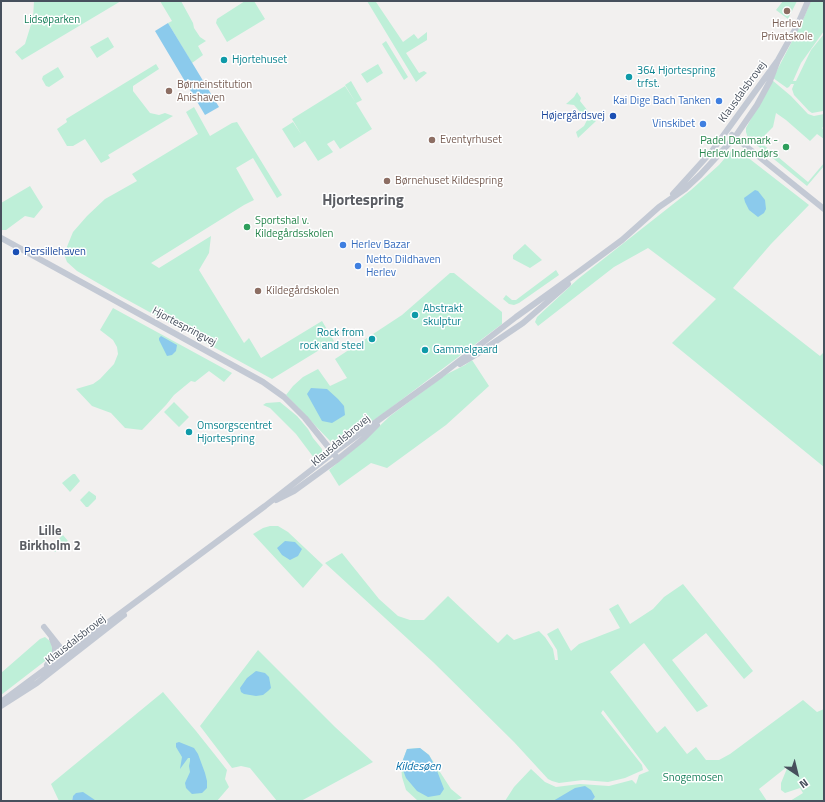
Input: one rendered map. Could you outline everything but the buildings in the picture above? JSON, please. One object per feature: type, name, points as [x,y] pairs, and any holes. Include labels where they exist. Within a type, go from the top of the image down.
[{"type":"street","name":"Klausdalsbrovej","points":[[659,208],[685,189],[700,175],[735,137],[757,105],[770,81],[778,60],[808,1]]},
{"type":"street","name":"Klausdalsbrovej","points":[[1,702],[45,669],[110,628],[159,585],[333,453],[441,375],[477,354],[523,323],[560,292],[580,271],[622,240],[659,208],[689,178],[712,151],[778,60]]},
{"type":"street","points":[[727,131],[824,209]]},
{"type":"street","name":"Hjortespringvej","points":[[1,238],[263,382],[284,397],[305,418],[338,459]]},
{"type":"street","name":"Klausdalsbrovej","points":[[265,506],[294,491],[338,459],[364,438],[387,415]]},
{"type":"street","points":[[44,627],[69,654]]},
{"type":"street","points":[[45,669],[54,653],[55,647],[50,634]]},
{"type":"street","name":"Klausdalsbrovej","points":[[1,706],[37,683],[69,654]]},
{"type":"green space","name":"Lidsøparken","points":[[34,1],[121,1],[22,60],[15,52],[25,44],[33,18]]},
{"type":"green space","points":[[160,1],[181,1],[193,23],[194,28],[200,37],[206,41],[198,46],[203,55],[192,63],[168,23],[172,21]]},
{"type":"green space","points":[[245,1],[254,1],[265,19],[227,42],[216,23],[217,19]]},
{"type":"green space","points":[[367,1],[376,2],[403,42],[414,34],[418,39],[427,32],[427,40],[406,53],[419,73],[424,71],[427,73],[416,82]]},
{"type":"green space","points":[[783,1],[797,1],[788,19],[776,10]]},
{"type":"green space","points":[[811,1],[824,1],[824,31],[801,63],[793,81],[796,81],[811,50],[824,34],[823,111],[812,113],[794,95],[792,89],[794,84],[791,84],[787,88],[773,78],[802,22]]},
{"type":"green space","points":[[108,37],[114,47],[97,58],[90,47]]},
{"type":"green space","points":[[386,41],[408,77],[404,80],[382,44]]},
{"type":"green space","points":[[156,64],[159,69],[133,86],[133,91],[150,113],[159,115],[165,113],[173,116],[108,155],[110,158],[101,163],[85,139],[73,146],[67,146],[57,129],[67,122],[66,119]]},
{"type":"green space","points":[[378,64],[383,73],[367,83],[361,74]]},
{"type":"green space","points":[[58,67],[64,77],[49,87],[46,86],[42,79],[43,76]]},
{"type":"green space","points":[[772,80],[791,96],[808,114],[814,116],[824,114],[824,126],[822,128],[824,130],[824,139],[817,134],[810,141],[776,113],[773,127],[759,141],[808,182],[824,163],[824,166],[807,186],[748,138],[746,132],[746,128]]},
{"type":"green space","points":[[351,81],[362,100],[356,103],[345,85]]},
{"type":"green space","points":[[345,86],[372,129],[340,149],[334,140],[327,144],[333,152],[318,161],[305,141],[294,148],[282,129],[293,122],[301,134],[292,119]]},
{"type":"green space","points":[[577,92],[581,98],[580,101],[596,121],[578,138],[576,132],[584,126],[587,120],[574,105],[566,104]]},
{"type":"green space","points":[[194,107],[210,136],[232,123],[237,122],[282,195],[277,198],[253,158],[236,168],[254,200],[151,263],[159,268],[211,236],[209,253],[199,270],[244,343],[249,338],[261,358],[322,321],[334,341],[272,379],[77,271],[67,262],[64,254],[73,232],[87,216],[105,199],[137,181],[132,174],[198,134],[186,112]]},
{"type":"green space","points":[[731,151],[742,153],[809,205],[771,244],[733,288],[820,356],[824,352],[824,467],[672,343],[716,299],[648,248],[614,267],[538,326],[535,322],[537,317],[578,279],[691,190],[719,165]]},
{"type":"green space","points":[[30,186],[43,207],[34,218],[25,216],[6,230],[1,230],[1,203]]},
{"type":"green space","points":[[525,244],[542,260],[530,268],[513,259],[513,255]]},
{"type":"green space","points":[[556,270],[559,275],[519,303],[514,305],[509,304],[503,299],[506,295],[512,300],[516,300]]},
{"type":"green space","points":[[450,273],[454,273],[502,312],[502,324],[380,416],[338,443],[331,442],[286,395],[303,377],[318,369],[330,386],[347,378],[335,359],[402,315]]},
{"type":"green space","points":[[113,308],[232,373],[224,382],[209,371],[195,382],[191,381],[174,395],[142,430],[125,428],[111,413],[92,406],[76,389],[93,384],[100,379],[114,364],[118,354],[117,347],[113,340],[100,330]]},
{"type":"green space","points":[[472,360],[489,386],[446,425],[387,468],[371,463],[339,486],[329,470],[365,440],[390,416],[445,375]]},
{"type":"green space","points":[[174,402],[189,417],[179,427],[164,412]]},
{"type":"green space","points":[[280,402],[297,416],[322,449],[322,457],[317,462],[296,434],[270,408],[263,405],[266,403]]},
{"type":"green space","points":[[75,474],[80,481],[70,492],[62,483]]},
{"type":"green space","points":[[89,491],[96,496],[96,499],[88,507],[86,507],[80,500]]},
{"type":"green space","points":[[270,526],[278,526],[288,532],[323,565],[303,588],[253,534]]},
{"type":"green space","points":[[63,535],[68,541],[55,552],[50,547]]},
{"type":"green space","name":"Snogemosen","points":[[342,553],[379,599],[398,616],[410,620],[424,620],[448,596],[498,643],[507,634],[514,640],[539,631],[553,649],[555,660],[558,660],[557,650],[547,634],[558,628],[571,651],[579,644],[620,628],[609,609],[618,604],[630,624],[653,609],[664,597],[683,584],[753,671],[744,679],[706,633],[672,660],[708,706],[697,712],[644,643],[610,672],[657,733],[665,726],[687,754],[696,747],[706,760],[719,760],[730,754],[803,700],[817,712],[824,709],[824,801],[790,801],[803,793],[800,788],[785,793],[781,790],[781,783],[788,766],[759,789],[767,801],[592,801],[595,797],[553,801],[505,801],[514,787],[531,769],[545,782],[556,787],[580,784],[609,786],[632,780],[636,784],[639,775],[649,771],[603,710],[601,713],[642,765],[643,770],[625,778],[608,782],[583,780],[559,783],[548,779],[514,742],[433,662],[325,563]]},
{"type":"green space","points":[[45,637],[51,642],[52,652],[49,658],[1,695],[1,673],[40,639]]},
{"type":"green space","points":[[258,650],[335,727],[373,762],[301,801],[277,801],[250,768],[241,766],[232,768],[200,726]]},
{"type":"green space","points":[[163,692],[227,770],[225,779],[229,787],[217,801],[95,801],[73,796],[72,801],[59,801],[51,784]]},
{"type":"green space","name":"Kildesøen","points":[[420,748],[429,755],[451,789],[462,798],[454,801],[418,801],[406,790],[402,777],[401,765],[407,749]]},
{"type":"water","points":[[168,23],[219,107],[205,115],[155,31]]},
{"type":"water","points":[[755,190],[758,191],[765,200],[766,209],[764,213],[758,217],[749,210],[744,198]]},
{"type":"water","points":[[161,336],[177,345],[176,351],[172,355],[167,356],[159,340]]},
{"type":"water","points":[[311,388],[327,389],[344,406],[345,415],[332,423],[322,421],[307,394]]},
{"type":"water","points":[[285,541],[295,542],[302,549],[298,556],[290,560],[282,555],[277,548]]},
{"type":"water","points":[[256,671],[265,673],[269,677],[271,688],[263,695],[256,696],[244,694],[241,692],[240,688],[247,678]]},
{"type":"water","points":[[179,742],[194,748],[198,754],[207,781],[207,788],[202,793],[192,794],[186,788],[185,783],[190,772],[190,758],[188,758],[180,769],[182,757],[176,747],[176,743]]},
{"type":"water","name":"Kildesøen","points":[[420,748],[429,755],[436,768],[444,789],[440,795],[428,797],[417,791],[406,778],[401,765],[407,749]]},
{"type":"water","points":[[585,786],[591,790],[595,797],[592,801],[553,801],[575,788]]},
{"type":"water","points":[[83,792],[95,801],[72,801],[73,796],[76,793]]},
{"type":"place","name":"Herlev Privatskole","points":[[787,11]]},
{"type":"place","name":"Hjortehuset","points":[[224,60]]},
{"type":"place","name":"364 Hjortespring trfst.","points":[[629,77]]},
{"type":"place","name":"Børneinstitution Anishaven","points":[[169,91]]},
{"type":"place","name":"Kai Dige Bach Tanken","points":[[719,101]]},
{"type":"place","name":"Højergårdsvej","points":[[613,116]]},
{"type":"place","name":"Vinskibet","points":[[703,124]]},
{"type":"place","name":"Eventyrhuset","points":[[432,140]]},
{"type":"place","name":"Padel Danmark - Herlev Indendørs","points":[[786,147]]},
{"type":"place","name":"Børnehuset Kildespring","points":[[387,181]]},
{"type":"place","name":"Sportshal v. Kildegårdsskolen","points":[[247,227]]},
{"type":"place","name":"Herlev Bazar","points":[[343,245]]},
{"type":"place","name":"Persillehaven","points":[[16,252]]},
{"type":"place","name":"Netto Dildhaven Herlev","points":[[358,266]]},
{"type":"place","name":"Kildegårdskolen","points":[[258,291]]},
{"type":"place","name":"Abstrakt skulptur","points":[[415,315]]},
{"type":"place","name":"Rock from rock and steel","points":[[372,339]]},
{"type":"place","name":"Gammelgaard","points":[[425,350]]},
{"type":"place","name":"Omsorgscentret Hjortespring","points":[[189,432]]},
{"type":"district","name":"Hjortespring","points":[[363,201]]},
{"type":"district","name":"Lille Birkholm 2","points":[[50,540]]}]
